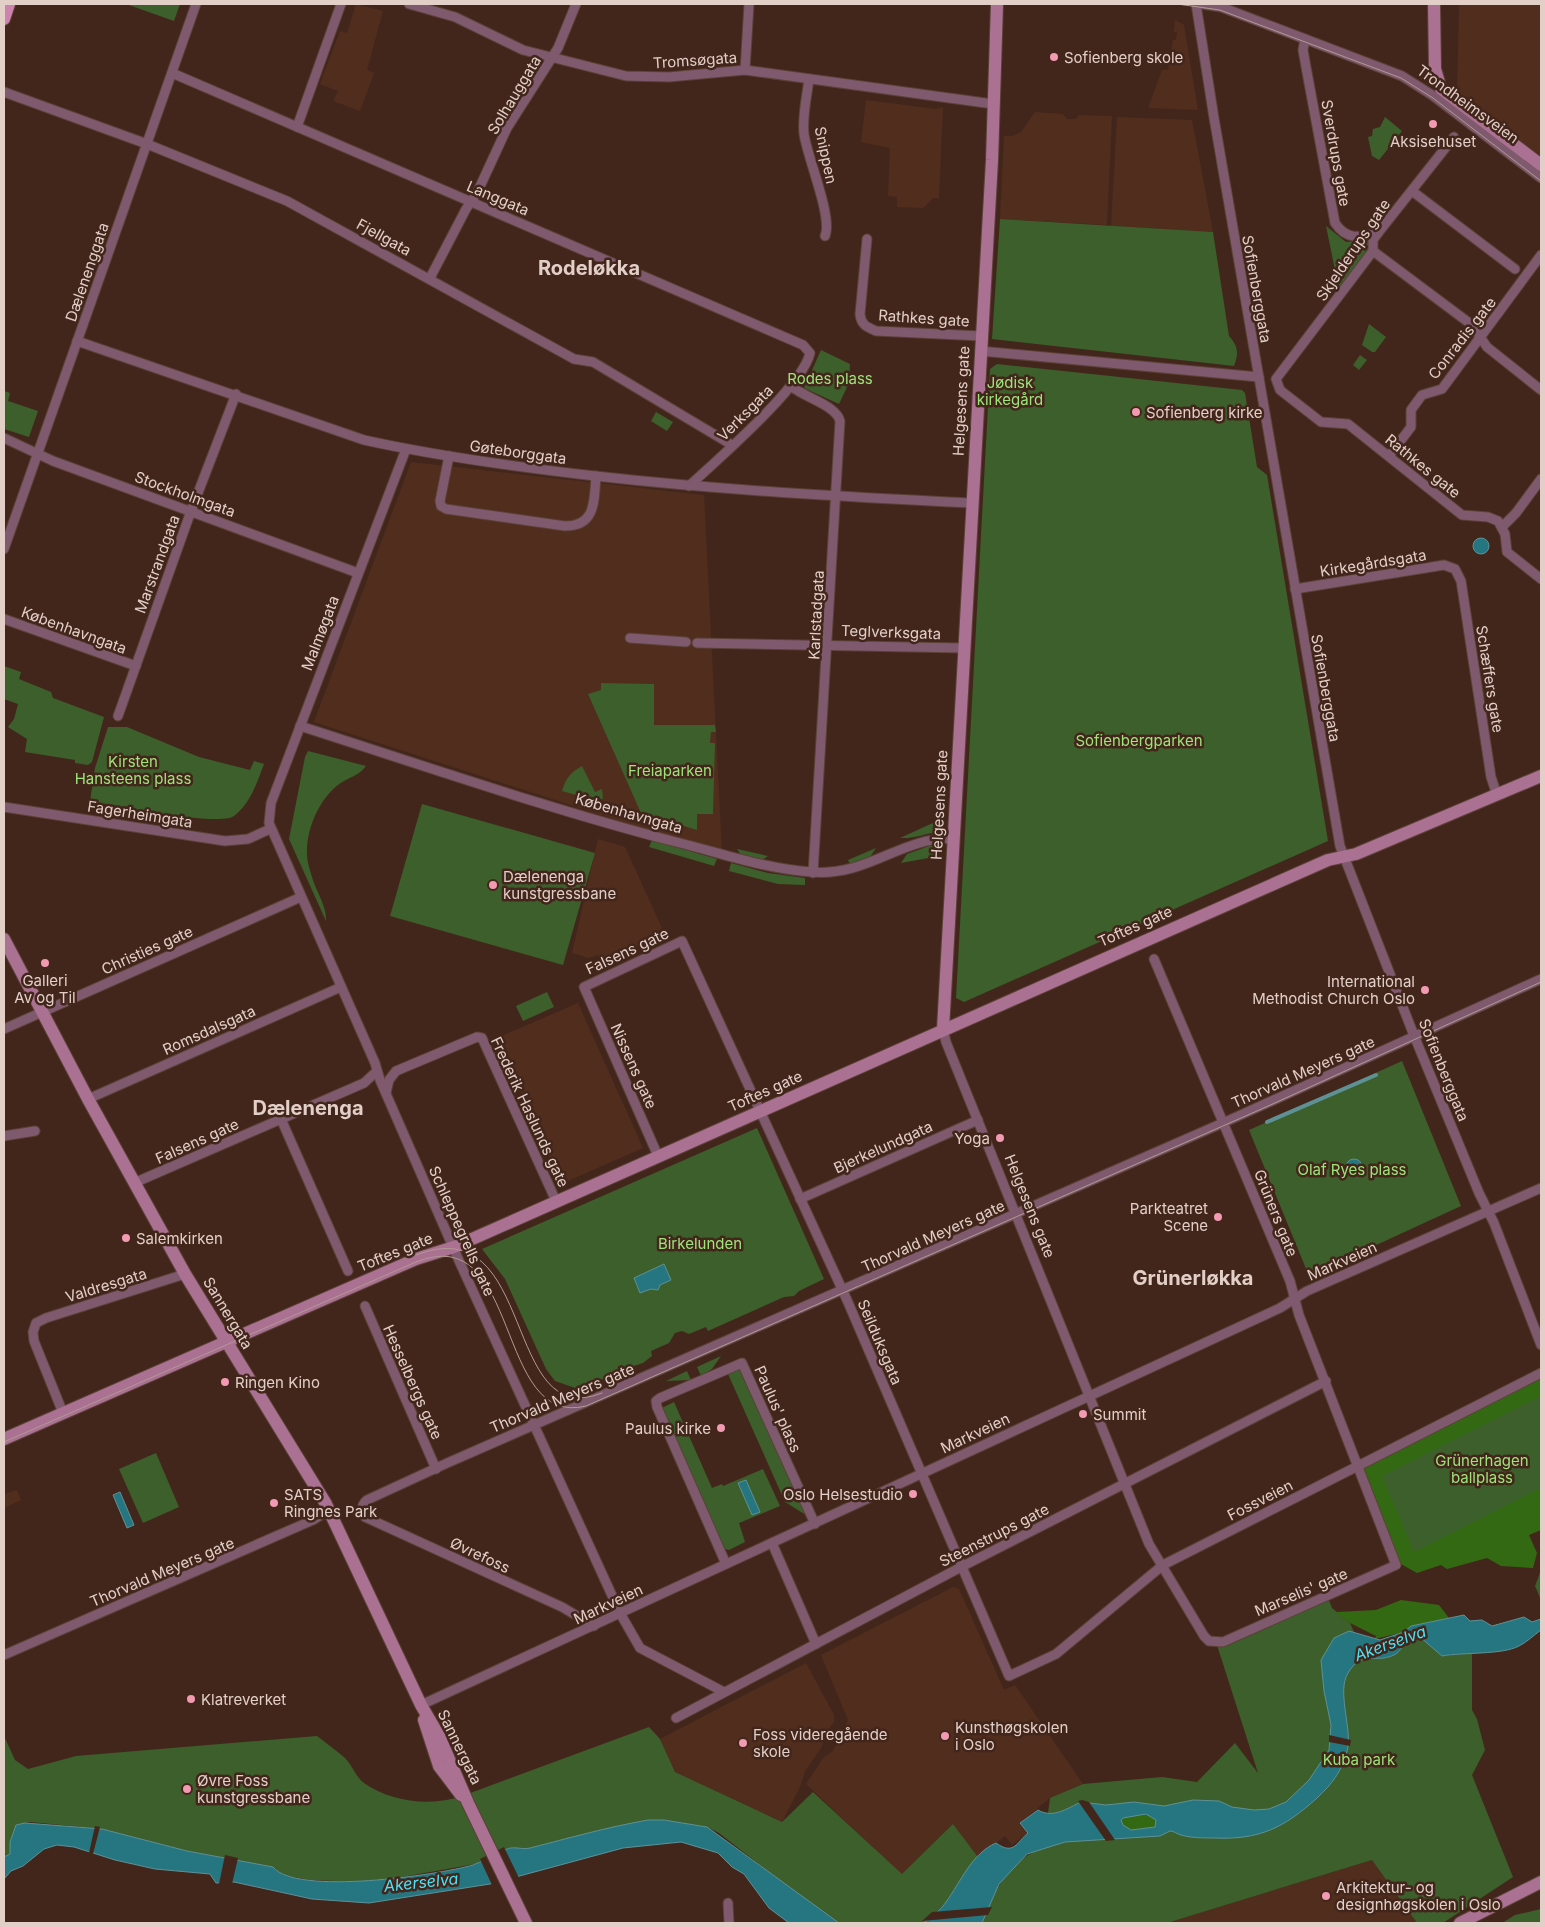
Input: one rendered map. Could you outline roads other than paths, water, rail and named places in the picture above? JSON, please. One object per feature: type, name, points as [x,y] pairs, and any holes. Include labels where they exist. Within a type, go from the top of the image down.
[{"type":"main road","points":[[4,19],[9,4]]},
{"type":"street","name":"Dælenenggata","points":[[4,549],[196,4]]},
{"type":"street","points":[[297,127],[342,4]]},
{"type":"street","name":"Tromsøgata","points":[[409,4],[455,17],[523,50],[626,76],[669,77],[745,70],[993,104]]},
{"type":"street","name":"Solhauggata","points":[[430,278],[507,128],[553,57],[576,4]]},
{"type":"street","points":[[745,70],[749,4]]},
{"type":"street","name":"Helgesens gate","points":[[997,4],[943,1029],[946,1042],[1149,1544],[1204,1636],[1208,1640],[1216,1642]]},
{"type":"street","name":"Sofienberggata","points":[[1196,4],[1295,589],[1343,857],[1415,1036],[1487,1210],[1494,1222],[1541,1345]]},
{"type":"street","name":"Trondheimsveien","points":[[1202,4],[1221,7],[1382,66],[1409,79],[1541,178]]},
{"type":"street","name":"Trondheimsveien","points":[[1434,4],[1435,69],[1441,89],[1541,165]]},
{"type":"street","name":"Sverdrups gate","points":[[1304,39],[1303,50],[1335,223],[1344,234],[1351,237],[1378,233]]},
{"type":"street","name":"Langgata","points":[[172,73],[803,345],[810,353]]},
{"type":"street","name":"Snippen","points":[[809,79],[804,135],[824,212],[827,232],[825,236]]},
{"type":"street","name":"Fjellgata","points":[[4,92],[147,144],[287,201],[430,278],[574,359],[593,362],[732,445]]},
{"type":"street","name":"Skjelderups gate","points":[[1276,379],[1373,251],[1373,240],[1378,233],[1454,137]]},
{"type":"street","points":[[1412,191],[1515,269]]},
{"type":"street","name":"Rathkes gate","points":[[867,239],[860,314],[861,322],[866,327],[876,331],[981,336]]},
{"type":"street","points":[[1373,251],[1472,325],[1487,347],[1541,390]]},
{"type":"street","name":"Conradis gate","points":[[1389,456],[1411,427],[1411,410],[1422,395],[1442,389],[1540,260]]},
{"type":"street","name":"Gøteborggata","points":[[77,341],[236,394],[364,440],[406,449],[497,465],[689,486],[972,503]]},
{"type":"street","points":[[980,351],[1259,377]]},
{"type":"street","name":"Verksgata","points":[[689,486],[791,386],[806,366],[810,353]]},
{"type":"street","name":"Rathkes gate","points":[[1276,379],[1280,390],[1321,422],[1348,424],[1462,515],[1493,518],[1503,526]]},
{"type":"street","name":"Karlstadgata","points":[[791,386],[801,395],[839,414],[840,421],[813,872]]},
{"type":"street","name":"Marstrandgata","points":[[118,716],[191,511],[236,394]]},
{"type":"street","name":"Stockholmgata","points":[[4,438],[52,460],[358,572]]},
{"type":"street","name":"Malmøgata","points":[[270,829],[269,810],[406,449]]},
{"type":"street","points":[[449,456],[440,501],[441,506],[446,509],[565,526],[583,523],[590,515],[596,476]]},
{"type":"street","points":[[1541,479],[1516,513],[1503,526],[1507,552],[1541,579]]},
{"type":"street","name":"Kirkegårdsgata","points":[[1295,589],[1444,566],[1455,569]]},
{"type":"street","name":"Schæffers gate","points":[[1455,569],[1461,581],[1491,777],[1497,795]]},
{"type":"street","name":"Københavngata","points":[[4,619],[136,666]]},
{"type":"street","points":[[630,638],[686,642]]},
{"type":"street","name":"Teglverksgata","points":[[697,642],[963,648]]},
{"type":"street","name":"Københavngata","points":[[300,726],[649,835],[772,868],[813,872],[849,870],[917,843],[931,839],[953,839]]},
{"type":"street","name":"Toftes gate","points":[[4,1439],[416,1259],[454,1248],[943,1029],[1319,864],[1364,851],[1541,776]]},
{"type":"street","name":"Fagerheimgata","points":[[4,807],[225,841],[248,839],[270,829]]},
{"type":"street","name":"Schleppegrells gate","points":[[270,829],[454,1248],[620,1613],[640,1648],[724,1692]]},
{"type":"street","name":"Christies gate","points":[[4,1029],[301,897]]},
{"type":"street","name":"Sannergata","points":[[4,939],[88,1099],[185,1274],[329,1510],[421,1705],[439,1736],[480,1829],[526,1923]]},
{"type":"street","name":"Falsens gate","points":[[584,987],[682,941]]},
{"type":"street","name":"Seilduksgata","points":[[682,941],[842,1291],[920,1473],[963,1566],[1009,1676]]},
{"type":"street","name":"Grüners gate","points":[[1154,959],[1290,1281],[1294,1299],[1396,1565]]},
{"type":"street","name":"Thorvald Meyers gate","points":[[363,1505],[367,1500],[436,1469],[1224,1122],[1541,979]]},
{"type":"street","name":"Romsdalsgata","points":[[88,1099],[341,987]]},
{"type":"street","name":"Nissens gate","points":[[584,987],[658,1156]]},
{"type":"street","name":"Frederik Haslunds gate","points":[[386,1094],[389,1080],[396,1071],[477,1037],[482,1038],[486,1043],[556,1201]]},
{"type":"street","name":"Falsens gate","points":[[134,1184],[364,1083],[377,1071]]},
{"type":"street","points":[[281,1119],[348,1271]]},
{"type":"street","name":"Bjerkelundgata","points":[[800,1198],[978,1120]]},
{"type":"street","points":[[4,1136],[35,1131]]},
{"type":"street","name":"Markveien","points":[[421,1705],[1280,1308],[1306,1291],[1487,1210],[1496,1208],[1541,1188]]},
{"type":"street","name":"Valdresgata","points":[[64,1413],[34,1341],[33,1332],[36,1323],[46,1318],[185,1274]]},
{"type":"street","name":"Hesselbergs gate","points":[[365,1306],[436,1469]]},
{"type":"street","name":"Paulus' plass","points":[[726,1564],[657,1407],[656,1401],[666,1395],[742,1363],[815,1524]]},
{"type":"street","name":"Fossveien","points":[[1009,1676],[1056,1654],[1163,1565],[1541,1373]]},
{"type":"street","name":"Steenstrups gate","points":[[676,1718],[963,1566],[1326,1381]]},
{"type":"street","name":"Øvrefoss","points":[[363,1505],[362,1513],[365,1517],[554,1604],[594,1626]]},
{"type":"street","name":"Thorvald Meyers gate","points":[[4,1655],[313,1520],[329,1510]]},
{"type":"street","points":[[772,1544],[816,1644]]},
{"type":"street","name":"Marselis' gate","points":[[1216,1642],[1223,1642],[1396,1565]]},
{"type":"street","points":[[1464,1921],[1541,1882]]},
{"type":"street","points":[[728,1904],[729,1923]]},
{"type":"water","points":[[1481,538],[1487,540],[1489,546],[1487,552],[1481,554],[1475,552],[1473,546],[1475,540]]},
{"type":"water","points":[[1354,1159],[1362,1167],[1354,1175],[1346,1167]]},
{"type":"water","points":[[664,1264],[671,1280],[660,1285],[658,1290],[651,1289],[640,1293],[634,1278]]},
{"type":"water","points":[[746,1480],[760,1512],[752,1515],[738,1483]]},
{"type":"water","points":[[120,1492],[134,1525],[127,1528],[113,1495]]},
{"type":"water","name":"Akerselva","points":[[1464,1615],[1470,1621],[1482,1620],[1492,1626],[1524,1617],[1532,1622],[1541,1619],[1541,1630],[1512,1649],[1442,1656],[1420,1637],[1407,1641],[1398,1653],[1394,1655],[1359,1661],[1353,1666],[1345,1680],[1344,1698],[1348,1747],[1344,1762],[1332,1782],[1317,1798],[1293,1817],[1270,1830],[1245,1837],[1231,1838],[1193,1837],[1170,1831],[1160,1836],[1065,1842],[1027,1854],[999,1884],[982,1923],[923,1923],[944,1905],[967,1869],[980,1854],[996,1843],[1007,1848],[1018,1844],[1028,1833],[1020,1823],[1038,1810],[1055,1813],[1066,1810],[1081,1802],[1106,1805],[1134,1802],[1164,1806],[1193,1800],[1219,1801],[1232,1807],[1254,1810],[1269,1809],[1286,1802],[1309,1780],[1329,1750],[1331,1725],[1324,1691],[1321,1660],[1334,1638],[1349,1631],[1380,1640],[1404,1632],[1411,1626]],"holes":[[[1146,1814],[1156,1820],[1155,1827],[1131,1830],[1123,1825],[1121,1820]]]},
{"type":"water","name":"Akerselva","points":[[648,1820],[664,1820],[707,1827],[839,1923],[789,1923],[769,1908],[744,1874],[732,1867],[718,1853],[681,1842],[623,1848],[490,1884],[369,1903],[312,1899],[234,1882],[216,1883],[210,1874],[155,1869],[115,1860],[74,1847],[57,1845],[44,1849],[23,1866],[11,1871],[4,1879],[4,1857],[10,1854],[10,1842],[16,1825],[25,1823],[102,1829],[187,1851],[273,1867],[287,1876],[337,1882],[368,1881],[430,1874],[473,1865],[510,1848],[530,1848],[603,1829]]},
{"type":"waterway","points":[[1267,1122],[1376,1075]]},
{"type":"tram line","points":[[1177,4],[1220,10],[1401,78],[1433,98],[1541,181]]},
{"type":"tram line","points":[[4,1442],[416,1262],[450,1257],[474,1270],[492,1295],[520,1359],[536,1387],[557,1405],[586,1406],[1266,1107],[1541,982]]},
{"type":"tram line","points":[[416,1255],[455,1249],[482,1262],[502,1288],[531,1355],[547,1382],[570,1397],[602,1393]]},
{"type":"place","name":"Sofienberg skole","points":[[1054,57]]},
{"type":"place","name":"Aksisehuset","points":[[1433,124]]},
{"type":"place","name":"Sofienberg kirke","points":[[1136,412]]},
{"type":"place","name":"Dælenenga kunstgressbane","points":[[493,885]]},
{"type":"place","name":"Galleri Av og Til","points":[[45,963]]},
{"type":"place","name":"International Methodist Church Oslo","points":[[1425,990]]},
{"type":"place","name":"Yoga","points":[[1000,1138]]},
{"type":"place","name":"Parkteatret Scene","points":[[1218,1217]]},
{"type":"place","name":"Salemkirken","points":[[126,1238]]},
{"type":"place","name":"Ringen Kino","points":[[225,1382]]},
{"type":"place","name":"Summit","points":[[1083,1414]]},
{"type":"place","name":"Paulus kirke","points":[[721,1428]]},
{"type":"place","name":"Oslo Helsestudio","points":[[913,1494]]},
{"type":"place","name":"SATS Ringnes Park","points":[[274,1503]]},
{"type":"place","name":"Klatreverket","points":[[191,1699]]},
{"type":"place","name":"Kunsthøgskolen i Oslo","points":[[945,1736]]},
{"type":"place","name":"Foss videregående skole","points":[[743,1743]]},
{"type":"place","name":"Øvre Foss kunstgressbane","points":[[187,1789]]},
{"type":"place","name":"Arkitektur- og designhøgskolen i Oslo","points":[[1326,1896]]},
{"type":"district","name":"Rodeløkka","points":[[589,268]]},
{"type":"district","name":"Dælenenga","points":[[308,1108]]},
{"type":"district","name":"Grünerløkka","points":[[1193,1278]]},
{"type":"park label","name":"Rodes plass","points":[[830,378]]},
{"type":"park label","name":"Jødisk kirkegård","points":[[1010,390]]},
{"type":"park label","name":"Sofienbergparken","points":[[1139,740]]},
{"type":"park label","name":"Kirsten Hansteens plass","points":[[133,770]]},
{"type":"park label","name":"Freiaparken","points":[[670,770]]},
{"type":"park label","name":"Olaf Ryes plass","points":[[1352,1169]]},
{"type":"park label","name":"Birkelunden","points":[[700,1243]]},
{"type":"park label","name":"Grünerhagen ballplass","points":[[1482,1468]]},
{"type":"park label","name":"Kuba park","points":[[1359,1759]]}]
